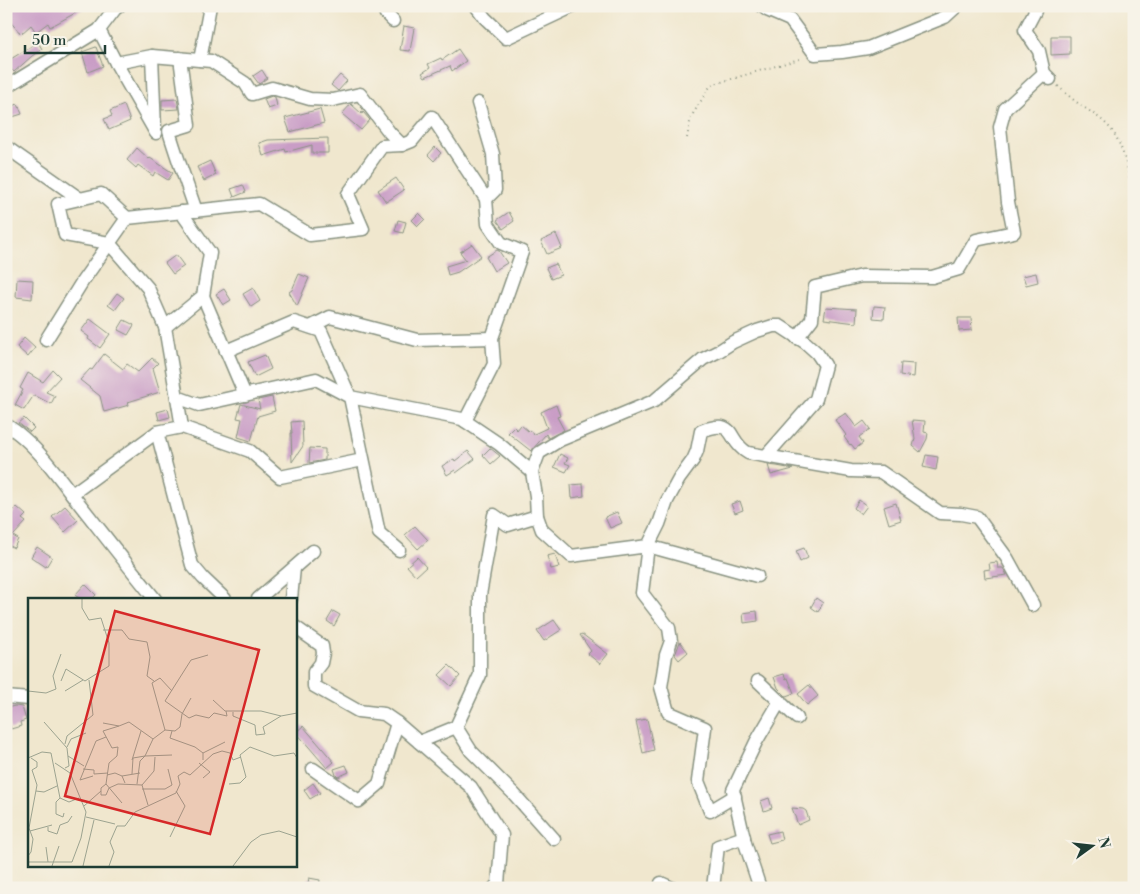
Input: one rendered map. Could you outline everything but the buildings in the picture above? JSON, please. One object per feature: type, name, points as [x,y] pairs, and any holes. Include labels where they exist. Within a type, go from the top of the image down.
[{"type":"street","points":[[7,84],[99,30],[114,9],[119,6]]},
{"type":"street","points":[[200,60],[210,6]]},
{"type":"street","points":[[382,6],[386,14],[393,21]]},
{"type":"street","points":[[476,6],[485,18],[506,38],[574,6]]},
{"type":"street","points":[[762,6],[790,20],[815,54],[868,48],[945,17],[957,6]]},
{"type":"street","points":[[797,338],[812,319],[815,287],[862,276],[932,277],[959,269],[976,240],[1014,232],[1008,202],[1000,127],[1004,109],[1018,95],[1047,76],[1038,51],[1025,30],[1035,11],[1034,6]]},
{"type":"street","points":[[99,30],[156,133]]},
{"type":"street","points":[[116,63],[152,56],[211,61],[245,83],[252,94],[272,88],[310,99],[333,100],[360,94],[390,134],[402,145]]},
{"type":"street","points":[[152,56],[156,133]]},
{"type":"street","points":[[156,133],[189,126],[180,58]]},
{"type":"street","points":[[478,103],[493,154],[495,190],[486,200]]},
{"type":"street","points":[[46,340],[82,282],[127,218],[259,204],[310,235],[363,229],[348,194],[382,146],[402,145],[412,141],[432,117],[486,200],[488,224],[501,243],[522,252],[492,338],[494,364],[465,421]]},
{"type":"street","points":[[169,131],[196,211]]},
{"type":"street","points":[[6,148],[80,199]]},
{"type":"street","points":[[127,218],[101,194],[58,204],[65,235],[109,243],[148,288],[165,327],[182,427]]},
{"type":"street","points":[[181,212],[210,253],[203,296],[245,395]]},
{"type":"street","points":[[165,327],[203,296]]},
{"type":"street","points":[[310,327],[330,317],[417,340],[492,338]]},
{"type":"street","points":[[226,351],[294,322],[321,331],[350,397],[379,533],[399,550]]},
{"type":"street","points":[[757,576],[648,546],[571,556],[542,530],[537,516],[532,472],[539,453],[560,440],[654,401],[703,359],[757,331],[780,326],[817,353],[826,366],[816,399],[766,456]]},
{"type":"street","points":[[177,396],[199,405],[316,379],[350,397],[462,419],[499,444],[532,472]]},
{"type":"street","points":[[6,425],[15,430],[34,449],[154,598]]},
{"type":"street","points":[[72,494],[157,432],[182,427],[250,452],[280,476],[363,460]]},
{"type":"street","points":[[734,796],[710,811],[698,781],[705,728],[668,712],[661,687],[666,655],[671,641],[669,628],[642,593],[648,546],[659,524],[667,501],[679,479],[693,460],[701,431],[717,427],[724,428],[730,431],[742,450],[748,453],[852,471],[881,472],[940,514],[961,514],[977,517],[1007,558],[1033,605]]},
{"type":"street","points":[[157,432],[192,565],[202,578],[224,598]]},
{"type":"street","points":[[419,742],[456,727],[480,675],[480,596],[494,515],[508,525],[537,516]]},
{"type":"street","points":[[259,598],[313,551]]},
{"type":"street","points":[[291,598],[294,568]]},
{"type":"street","points":[[296,628],[322,646],[323,653],[320,663],[314,672],[314,686],[358,711],[384,714],[471,787],[502,835],[498,884],[494,888]]},
{"type":"street","points":[[758,681],[797,718]]},
{"type":"street","points":[[6,697],[28,699]]},
{"type":"street","points":[[760,888],[744,836],[733,790],[756,742],[780,701]]},
{"type":"street","points":[[313,769],[359,800],[379,784],[397,723]]},
{"type":"street","points":[[456,727],[471,751],[514,794],[554,839]]},
{"type":"street","points":[[712,888],[718,846],[744,836]]},
{"type":"path","points":[[686,138],[691,117],[711,84],[815,54]]},
{"type":"path","points":[[1047,76],[1110,128],[1119,141],[1134,191]]}]
